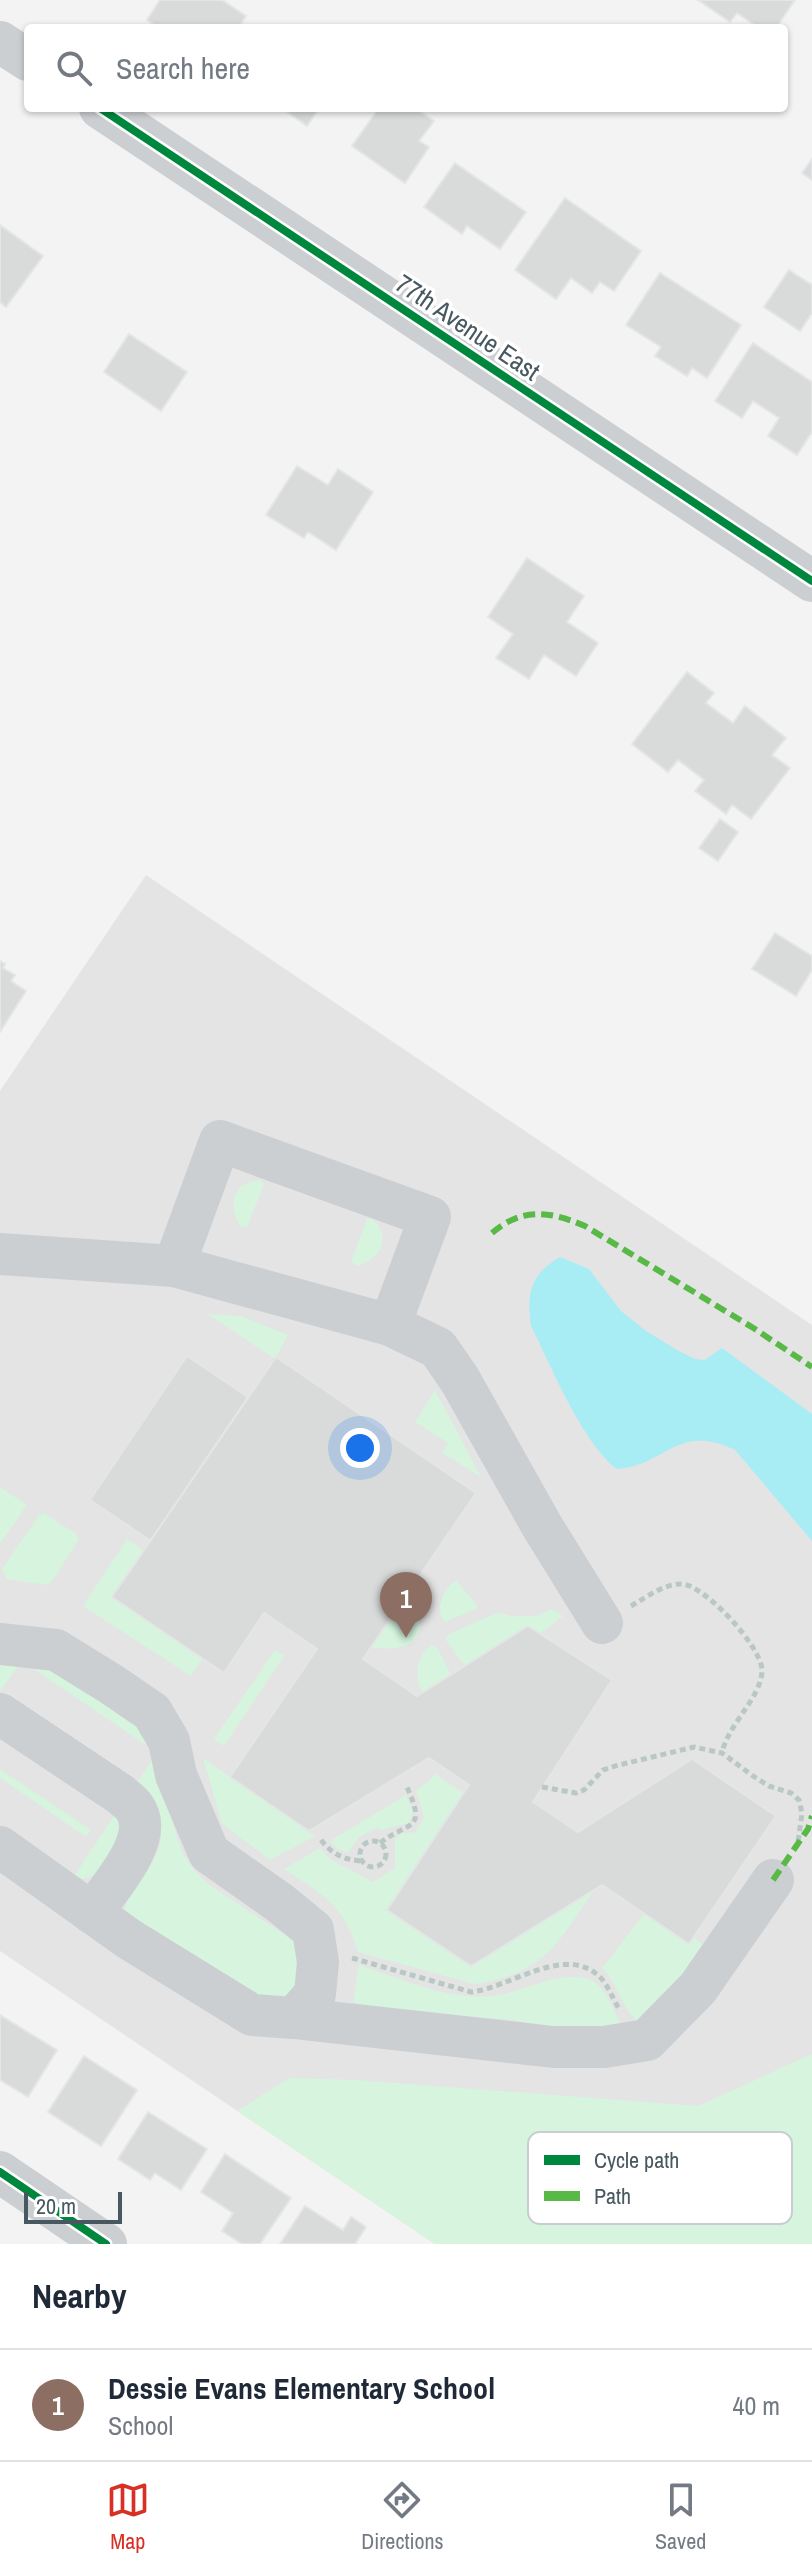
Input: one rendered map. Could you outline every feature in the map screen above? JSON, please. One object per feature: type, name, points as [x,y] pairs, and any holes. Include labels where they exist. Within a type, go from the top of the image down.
[{"type":"street","points":[[0,42],[24,57]]},
{"type":"street","name":"77th Avenue East","points":[[106,112],[812,581]]},
{"type":"street","points":[[174,1266],[220,1141],[430,1217],[390,1325]]},
{"type":"street","points":[[0,1254],[174,1266],[390,1325],[438,1348],[460,1380],[542,1526],[602,1623]]},
{"type":"street","points":[[0,1644],[56,1650],[152,1712],[169,1741],[176,1775],[209,1853],[313,1930],[318,1962],[315,1994],[294,2018]]},
{"type":"street","points":[[0,1714],[135,1807],[141,1834],[135,1850],[92,1913]]},
{"type":"street","points":[[0,1847],[129,1939],[252,2015],[553,2047],[604,2047],[647,2040],[698,1988],[773,1880]]},
{"type":"street","points":[[0,2172],[106,2244]]},
{"type":"path","points":[[602,1623],[668,1586],[685,1584],[712,1600],[752,1645],[763,1668],[758,1686],[725,1739],[722,1753]]},
{"type":"path","points":[[542,1787],[576,1793],[584,1790],[603,1770],[615,1766],[694,1747],[722,1753],[769,1786],[791,1793],[799,1800],[802,1813],[798,1842]]},
{"type":"path","points":[[380,1843],[412,1826],[417,1818],[416,1806],[407,1787]]},
{"type":"path","points":[[321,1840],[335,1855],[362,1861],[369,1866],[381,1865],[386,1854],[380,1843],[372,1840],[364,1844],[360,1852],[362,1861]]},
{"type":"path","points":[[351,1958],[471,1992],[488,1990],[561,1963],[577,1964],[599,1976],[621,2013],[647,2040]]},
{"type":"shaded area","points":[[146,875],[812,1325],[812,2177],[792,2181],[792,2132],[528,2132],[528,2224],[548,2224],[435,2244],[0,1951],[0,1091]]},
{"type":"green space","points":[[261,1180],[264,1184],[247,1227],[240,1226],[234,1209],[235,1195],[244,1185]]},
{"type":"green space","points":[[372,1218],[383,1240],[373,1258],[357,1266],[351,1262],[367,1219]]},
{"type":"green space","points":[[208,1314],[241,1316],[288,1335],[275,1359]]},
{"type":"green space","points":[[435,1390],[481,1477],[442,1453],[448,1443],[415,1422]]},
{"type":"green space","points":[[0,1487],[27,1505],[0,1544]]},
{"type":"green space","points":[[44,1513],[79,1539],[48,1585],[7,1579],[2,1569],[39,1515]]},
{"type":"green space","points":[[127,1539],[144,1551],[203,1658],[191,1676],[83,1606]]},
{"type":"green space","points":[[456,1580],[477,1605],[476,1609],[445,1622],[440,1606],[448,1588]]},
{"type":"green space","points":[[402,1601],[419,1621],[420,1628],[414,1640],[397,1648],[370,1648]]},
{"type":"green space","points":[[552,1609],[563,1616],[540,1634],[465,1666],[446,1640],[453,1632],[497,1613],[536,1616]]},
{"type":"green space","points":[[432,1645],[438,1649],[451,1675],[422,1693],[418,1680],[419,1661]]},
{"type":"green space","points":[[275,1650],[284,1656],[224,1746],[214,1739]]},
{"type":"green space","points":[[0,1657],[38,1662],[131,1719],[149,1741],[146,1745],[22,1661],[0,1691]]},
{"type":"green space","points":[[155,1756],[177,1837],[183,1854],[194,1870],[208,1884],[294,1941],[304,1968],[292,1994],[273,2003],[126,1914],[130,1892],[153,1861],[161,1836],[157,1816],[137,1782]]},
{"type":"green space","points":[[203,1758],[315,1836],[270,1860],[222,1824]]},
{"type":"green space","points":[[0,1769],[91,1830],[86,1837],[0,1778]]},
{"type":"green space","points":[[435,1774],[464,1793],[387,1911],[471,1966],[594,1890],[547,1954],[508,1976],[474,1984],[358,1952],[346,1922],[330,1902],[284,1869],[320,1848],[330,1859],[373,1882],[395,1868],[395,1840],[400,1834],[415,1832],[424,1818],[416,1790]]},
{"type":"green space","points":[[406,1795],[413,1812],[409,1823],[382,1830],[376,1828],[359,1837],[348,1853],[336,1848],[330,1841]]},
{"type":"green space","points":[[115,1814],[123,1830],[98,1875],[82,1879],[74,1876]]},
{"type":"green space","points":[[644,1914],[688,1944],[694,1937],[708,1949],[640,2023],[629,2012],[602,1968]]},
{"type":"green space","points":[[359,1965],[457,1995],[491,1996],[563,1977],[588,1979],[605,1993],[623,2028],[587,2034],[513,2020],[381,2009],[353,2002]]},
{"type":"green space","points":[[812,2054],[812,2244],[435,2244],[237,2111],[289,2078],[356,2080],[698,2106]]},
{"type":"water","points":[[560,1257],[589,1269],[621,1311],[646,1331],[695,1359],[705,1360],[722,1348],[812,1414],[812,1541],[735,1450],[716,1443],[685,1443],[648,1461],[617,1469],[604,1457],[580,1423],[531,1326],[529,1304],[533,1286],[543,1270]]},
{"type":"building","points":[[160,0],[222,0],[246,16],[241,24],[153,24],[147,20]]},
{"type":"building","points":[[698,0],[795,0],[779,24],[753,24],[737,13],[730,22]]},
{"type":"building","points":[[288,112],[316,112],[307,126]]},
{"type":"building","points":[[376,112],[421,112],[434,121],[419,141],[429,147],[405,183],[352,146]]},
{"type":"building","points":[[812,159],[812,180],[802,173]]},
{"type":"building","points":[[455,163],[526,212],[500,249],[467,226],[462,234],[424,207]]},
{"type":"building","points":[[565,198],[641,251],[614,291],[600,282],[592,293],[571,278],[556,299],[515,270]]},
{"type":"building","points":[[0,225],[43,256],[6,307],[0,302]]},
{"type":"building","points":[[789,270],[812,285],[812,313],[800,331],[764,307]]},
{"type":"building","points":[[660,273],[741,325],[707,378],[692,368],[687,376],[655,356],[661,347],[626,325]]},
{"type":"building","points":[[129,334],[187,372],[161,411],[104,372]]},
{"type":"building","points":[[753,343],[812,382],[812,432],[797,455],[768,436],[779,418],[753,401],[742,418],[715,401]]},
{"type":"building","points":[[297,466],[328,485],[338,469],[373,492],[336,550],[308,532],[304,538],[266,515]]},
{"type":"building","points":[[527,558],[584,596],[567,622],[598,643],[576,676],[544,655],[529,679],[496,658],[513,634],[488,617]]},
{"type":"building","points":[[687,672],[714,693],[706,703],[733,723],[745,706],[786,738],[772,755],[790,768],[751,819],[732,805],[726,814],[695,791],[704,780],[678,760],[668,772],[632,744]]},
{"type":"building","points":[[720,819],[738,832],[718,861],[699,848]]},
{"type":"building","points":[[775,933],[812,956],[812,970],[796,996],[752,969]]},
{"type":"building","points":[[0,961],[5,964],[3,968],[15,975],[11,981],[26,991],[0,1032]]},
{"type":"building","points":[[187,1356],[248,1397],[151,1541],[90,1500]]},
{"type":"building","points":[[276,1357],[476,1493],[363,1659],[417,1696],[528,1626],[612,1680],[533,1802],[578,1832],[692,1759],[776,1816],[689,1944],[602,1885],[471,1966],[387,1910],[469,1785],[429,1758],[309,1831],[230,1777],[317,1649],[264,1613],[224,1673],[112,1597]]},
{"type":"building","points":[[0,2015],[57,2050],[28,2097],[0,2080]]},
{"type":"building","points":[[84,2056],[137,2090],[101,2146],[48,2112]]},
{"type":"building","points":[[148,2112],[207,2149],[181,2190],[155,2173],[150,2180],[118,2159]]},
{"type":"building","points":[[225,2154],[291,2198],[260,2244],[242,2244],[222,2231],[233,2213],[201,2192]]},
{"type":"building","points":[[305,2206],[343,2230],[351,2217],[366,2227],[355,2244],[280,2244]]},
{"type":"marked path","points":[[492,1233],[514,1219],[537,1214],[560,1217],[585,1226],[812,1367]]},
{"type":"marked path","points":[[773,1880],[808,1829],[812,1816]]},
{"type":"cycle path","points":[[106,112],[812,581]]},
{"type":"cycle path","points":[[0,2172],[106,2244]]},
{"type":"place","name":"Dessie Evans Elementary School","points":[[406,1638]]}]
